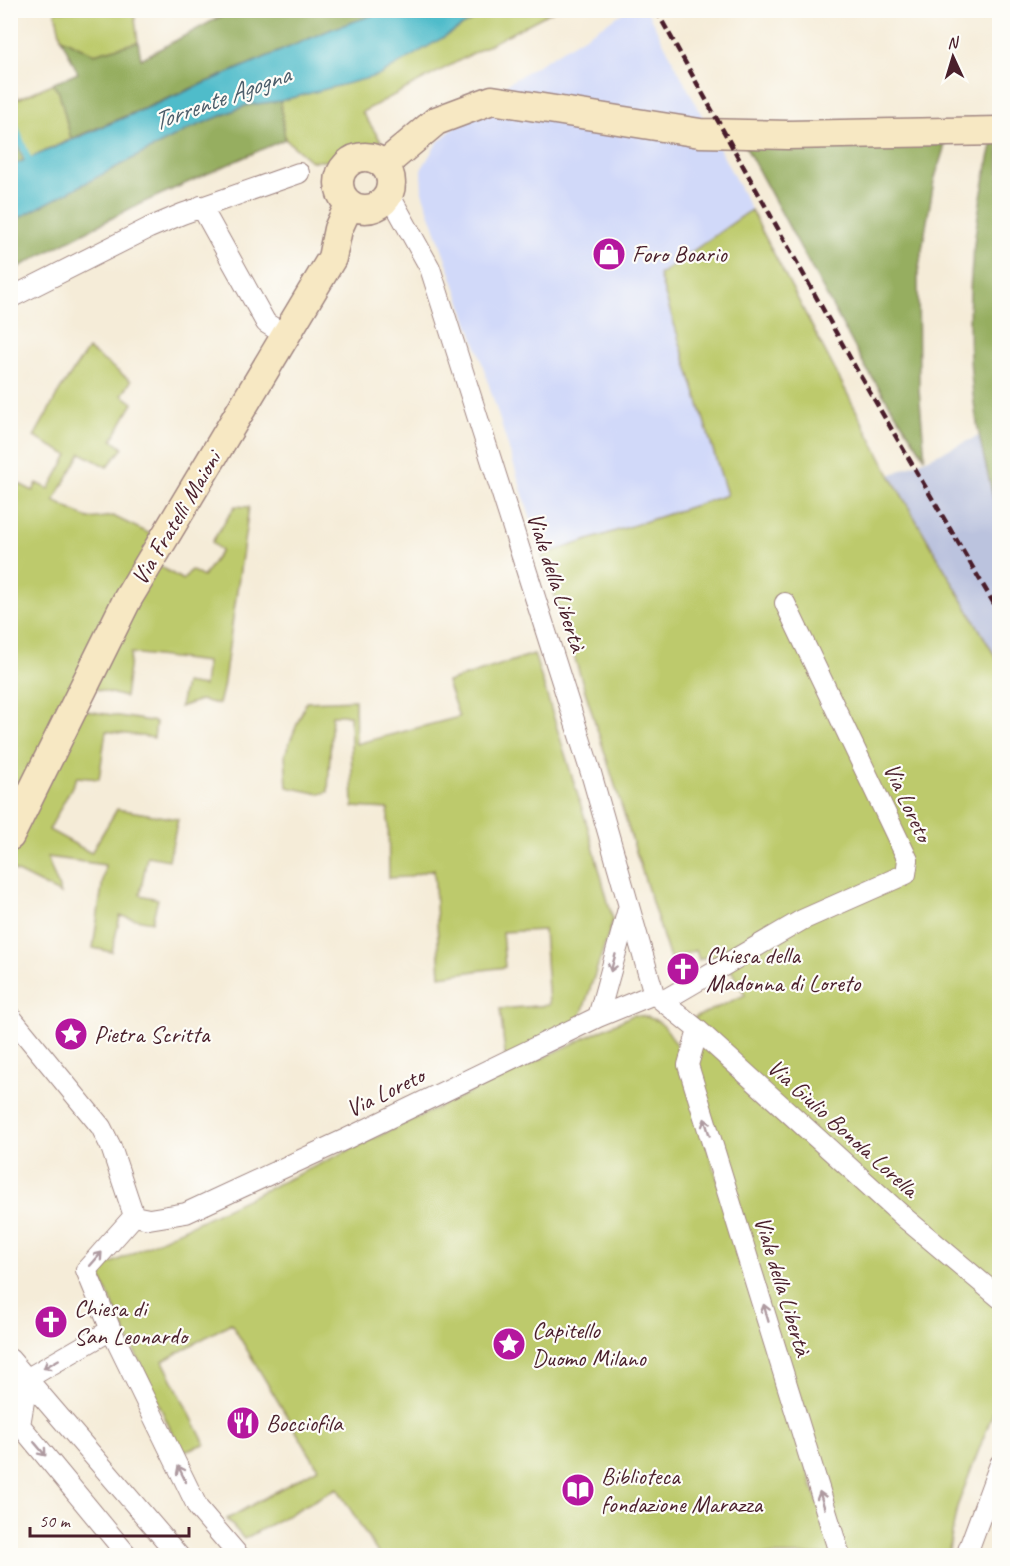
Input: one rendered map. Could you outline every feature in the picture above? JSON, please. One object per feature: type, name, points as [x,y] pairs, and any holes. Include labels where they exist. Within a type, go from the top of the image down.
[{"type":"main road","points":[[384,165],[436,121],[492,100],[700,133],[788,135],[999,131]]},
{"type":"main road","points":[[370,158],[384,165],[391,179],[388,194],[384,201],[371,208],[363,209],[349,205],[340,190],[341,173],[353,161],[370,158]]},
{"type":"main road","name":"Via Fratelli Maioni","points":[[10,836],[127,600],[332,258],[338,229],[349,205]]},
{"type":"street","points":[[10,298],[149,228],[201,206],[299,173]]},
{"type":"street","name":"Viale della Libertà","points":[[388,194],[430,268],[591,773],[628,909],[658,997]]},
{"type":"street","points":[[201,206],[266,323],[285,335]]},
{"type":"street","name":"Via Loreto","points":[[134,1216],[149,1218],[186,1213],[348,1138],[598,1017],[658,997],[802,920],[906,874],[908,860],[785,603]]},
{"type":"street","points":[[598,1017],[628,909]]},
{"type":"street","name":"Via Giulio Bonola Lorella","points":[[658,997],[698,1030],[906,1219],[999,1298]]},
{"type":"street","points":[[10,1016],[101,1126],[111,1147],[134,1216],[86,1270],[111,1330],[198,1508],[239,1556]]},
{"type":"street","name":"Viale della Libertà","points":[[698,1030],[688,1065],[840,1556]]},
{"type":"street","points":[[10,1392],[28,1378],[111,1330]]},
{"type":"street","points":[[10,1359],[179,1556]]},
{"type":"street","points":[[28,1378],[20,1425],[128,1556]]},
{"type":"street","points":[[966,1556],[999,1464]]},
{"type":"shaded area","name":"Foro Boario","points":[[626,11],[647,11],[876,447],[542,555],[478,350],[422,192],[421,170],[437,143],[494,92]]},
{"type":"shaded area","points":[[979,436],[999,516],[999,663],[890,475]]},
{"type":"green space","points":[[55,11],[134,11],[138,42],[94,54],[61,38]]},
{"type":"green space","points":[[231,11],[388,11],[332,29],[71,139],[59,92],[52,84],[78,73],[61,38],[94,54],[138,42],[141,59]]},
{"type":"green space","points":[[488,11],[553,11],[362,112],[381,141],[367,159],[311,161],[285,139],[280,101],[380,74]]},
{"type":"green space","points":[[10,81],[18,99],[52,84],[59,92],[71,139],[24,161],[11,125]]},
{"type":"green space","points":[[280,101],[285,139],[133,207],[11,271],[11,222],[189,129],[248,105]]},
{"type":"green space","points":[[999,119],[999,516],[985,463],[977,420],[971,377],[969,334],[970,291],[980,204]]},
{"type":"green space","points":[[10,125],[24,161],[11,166],[10,166]]},
{"type":"green space","points":[[738,133],[945,145],[934,181],[918,273],[919,390],[925,458],[866,368]]},
{"type":"green space","points":[[751,210],[890,475],[999,663],[999,1397],[957,1507],[948,1555],[840,1555],[688,1065],[694,1018],[745,995],[731,970],[715,972],[709,956],[699,960],[696,950],[670,959],[542,555],[727,495],[659,275]]},
{"type":"green space","points":[[88,349],[131,381],[122,395],[133,403],[112,440],[123,448],[107,467],[81,453],[54,501],[89,519],[113,516],[163,540],[151,561],[183,580],[191,570],[203,577],[221,551],[212,542],[235,506],[249,507],[219,704],[200,700],[180,707],[185,683],[204,686],[207,662],[131,653],[125,697],[85,686],[74,709],[156,722],[154,738],[106,731],[99,779],[77,777],[49,830],[91,853],[117,809],[178,819],[169,860],[147,856],[140,895],[158,899],[152,922],[120,916],[112,952],[93,948],[105,865],[47,857],[61,894],[11,869],[10,479],[33,491],[37,483],[49,489],[68,455],[34,437],[60,390]]},
{"type":"green space","points":[[534,654],[588,828],[613,920],[577,1028],[506,1062],[500,1009],[549,1005],[544,930],[502,932],[505,967],[440,976],[434,869],[407,877],[389,878],[388,809],[353,807],[350,715],[332,715],[328,792],[320,794],[287,787],[285,754],[306,702],[355,700],[356,744],[459,717],[447,682]]},
{"type":"green space","points":[[633,1015],[648,1017],[659,1022],[676,1045],[834,1555],[379,1555],[337,1488],[244,1539],[227,1519],[318,1468],[231,1323],[163,1361],[205,1444],[181,1452],[97,1270]]},
{"type":"water","name":"Torrente Agogna","points":[[388,10],[488,11],[380,75],[280,101],[247,105],[189,129],[11,222],[11,166],[332,29]]},
{"type":"waterway","points":[[10,114],[31,167]]},
{"type":"railway","points":[[656,10],[858,372],[1000,614]]},
{"type":"place","name":"Foro Boario","points":[[609,254]]},
{"type":"place","name":"Chiesa della Madonna di Loreto","points":[[683,969]]},
{"type":"place","name":"Pietra Scritta","points":[[71,1034]]},
{"type":"place","name":"Chiesa di San Leonardo","points":[[51,1322]]},
{"type":"place","name":"Capitello Duomo Milano","points":[[509,1344]]},
{"type":"place","name":"Bocciofila","points":[[243,1423]]},
{"type":"place","name":"Biblioteca fondazione Marazza","points":[[578,1490]]}]
